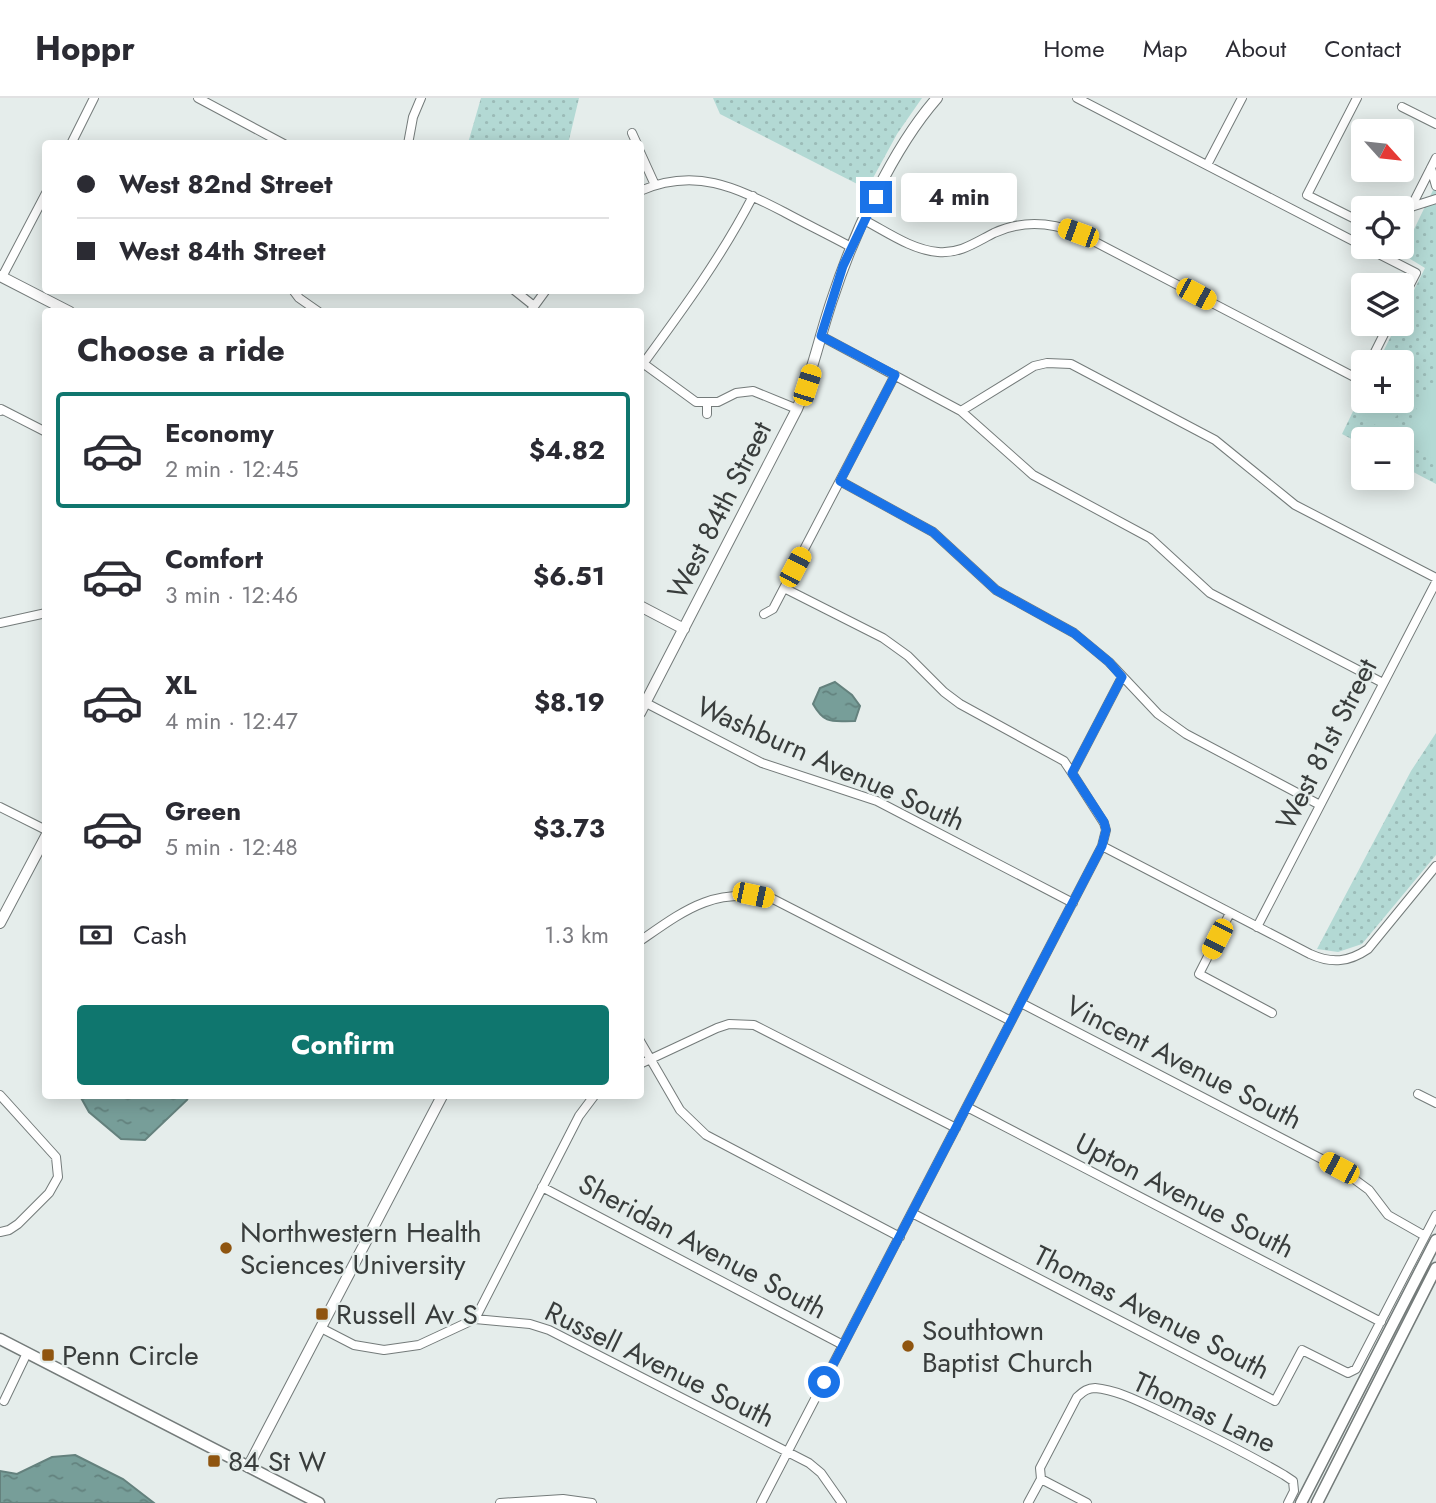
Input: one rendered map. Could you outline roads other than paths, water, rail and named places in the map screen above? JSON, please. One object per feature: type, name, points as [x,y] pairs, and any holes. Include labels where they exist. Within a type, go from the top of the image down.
[{"type":"main road","points":[[1301,1503],[1361,1387],[1431,1238]]},
{"type":"main road","points":[[1317,1503],[1436,1268]]},
{"type":"main road","points":[[0,1339],[319,1503]]},
{"type":"main road","points":[[1361,1387],[1373,1393]]},
{"type":"street","points":[[73,140],[94,98]]},
{"type":"street","points":[[198,98],[277,140]]},
{"type":"street","points":[[409,140],[413,117],[421,98]]},
{"type":"street","name":"West 84th Street","points":[[644,706],[797,409],[807,385],[832,300],[864,220],[900,149],[937,98]]},
{"type":"street","points":[[1077,98],[1096,102],[1207,165],[1351,239]]},
{"type":"street","points":[[1207,165],[1242,98]]},
{"type":"street","points":[[1351,217],[1307,195],[1357,98]]},
{"type":"street","points":[[1402,107],[1436,124]]},
{"type":"street","points":[[632,133],[635,140]]},
{"type":"street","points":[[1414,201],[1436,158]]},
{"type":"street","points":[[644,161],[655,185]]},
{"type":"street","points":[[1431,168],[1436,186]]},
{"type":"street","points":[[644,189],[683,180],[724,184],[753,196],[851,247]]},
{"type":"street","points":[[644,363],[701,286],[729,242],[753,196]]},
{"type":"street","points":[[1414,206],[1436,199]]},
{"type":"street","points":[[42,200],[1,277],[62,308]]},
{"type":"street","points":[[864,220],[912,245],[938,252],[964,249],[1010,227],[1045,224],[1062,227],[1351,372]]},
{"type":"street","points":[[1389,259],[1416,273],[1414,277]]},
{"type":"street","points":[[296,294],[314,308]]},
{"type":"street","points":[[518,294],[531,308]]},
{"type":"street","points":[[821,336],[961,411],[1032,475],[1150,538],[1210,593],[1383,683]]},
{"type":"street","points":[[961,411],[1034,366],[1047,363],[1071,364],[1215,440],[1295,505],[1436,580]]},
{"type":"street","points":[[644,367],[696,402],[718,402],[736,393],[753,391],[797,409]]},
{"type":"street","points":[[764,614],[773,609],[895,375]]},
{"type":"street","points":[[707,403],[707,414]]},
{"type":"street","points":[[0,410],[42,430]]},
{"type":"street","points":[[840,481],[933,532],[996,590],[1074,633],[1109,662],[1158,714],[1186,734],[1320,805]]},
{"type":"street","name":"West 81st Street","points":[[1257,927],[1436,580]]},
{"type":"street","points":[[761,1503],[1102,846],[1106,830],[1104,822],[1064,761],[960,704],[896,647],[784,588]]},
{"type":"street","points":[[644,608],[684,629]]},
{"type":"street","points":[[0,622],[42,614]]},
{"type":"street","points":[[1072,773],[1122,677]]},
{"type":"street","name":"Washburn Avenue South","points":[[646,703],[762,763],[877,801],[1073,902]]},
{"type":"street","points":[[0,807],[42,828]]},
{"type":"street","points":[[0,923],[42,844]]},
{"type":"street","points":[[1102,846],[1257,927],[1322,959],[1334,961],[1357,956],[1376,940],[1436,866]]},
{"type":"street","points":[[644,938],[697,904],[715,897],[753,895],[773,899],[1011,1021]]},
{"type":"street","points":[[1230,913],[1199,974],[1272,1013]]},
{"type":"street","name":"Vincent Avenue South","points":[[1021,1003],[1339,1168],[1369,1190],[1388,1215],[1431,1238]]},
{"type":"street","points":[[644,1063],[717,1028],[741,1023],[754,1025],[956,1128]]},
{"type":"street","points":[[644,1048],[680,1110],[706,1135],[900,1237]]},
{"type":"street","points":[[1418,1094],[1436,1103]]},
{"type":"street","points":[[0,1095],[55,1157],[58,1177],[39,1203],[9,1230],[0,1233]]},
{"type":"street","points":[[248,1466],[440,1099]]},
{"type":"street","points":[[321,1328],[354,1345],[384,1350],[419,1345],[475,1319],[579,1116],[592,1099]]},
{"type":"street","name":"Upton Avenue South","points":[[967,1107],[1381,1322]]},
{"type":"street","name":"Sheridan Avenue South","points":[[542,1187],[844,1345]]},
{"type":"street","name":"Thomas Avenue South","points":[[912,1213],[1275,1401],[1302,1350],[1348,1373],[1356,1369],[1381,1322]]},
{"type":"street","points":[[1381,1322],[1431,1238],[1436,1215]]},
{"type":"street","name":"Russell Avenue South","points":[[475,1319],[530,1324],[549,1329],[809,1463],[821,1473],[842,1503]]},
{"type":"street","points":[[4,1401],[27,1353]]},
{"type":"street","name":"Thomas Lane","points":[[1041,1479],[1040,1468],[1077,1397],[1086,1389],[1096,1388],[1136,1400],[1226,1442],[1293,1481],[1294,1491],[1288,1503]]},
{"type":"street","points":[[1028,1503],[1041,1479],[1087,1503]]},
{"type":"street","points":[[500,1503],[563,1499],[592,1503]]},
{"type":"water","points":[[835,682],[852,695],[860,706],[855,721],[825,719],[813,704],[820,688]]},
{"type":"water","points":[[82,1099],[188,1099],[145,1140],[121,1139],[89,1112]]},
{"type":"water","points":[[75,1455],[123,1479],[154,1503],[0,1503],[0,1471],[17,1474],[52,1457]]},
{"type":"place","name":"Northwestern Health Sciences University","points":[[226,1248]]},
{"type":"place","name":"Russell Av S","points":[[322,1314]]},
{"type":"place","name":"Southtown Baptist Church","points":[[908,1346]]},
{"type":"place","name":"Penn Circle","points":[[48,1355]]},
{"type":"place","name":"84 St W","points":[[214,1461]]}]
